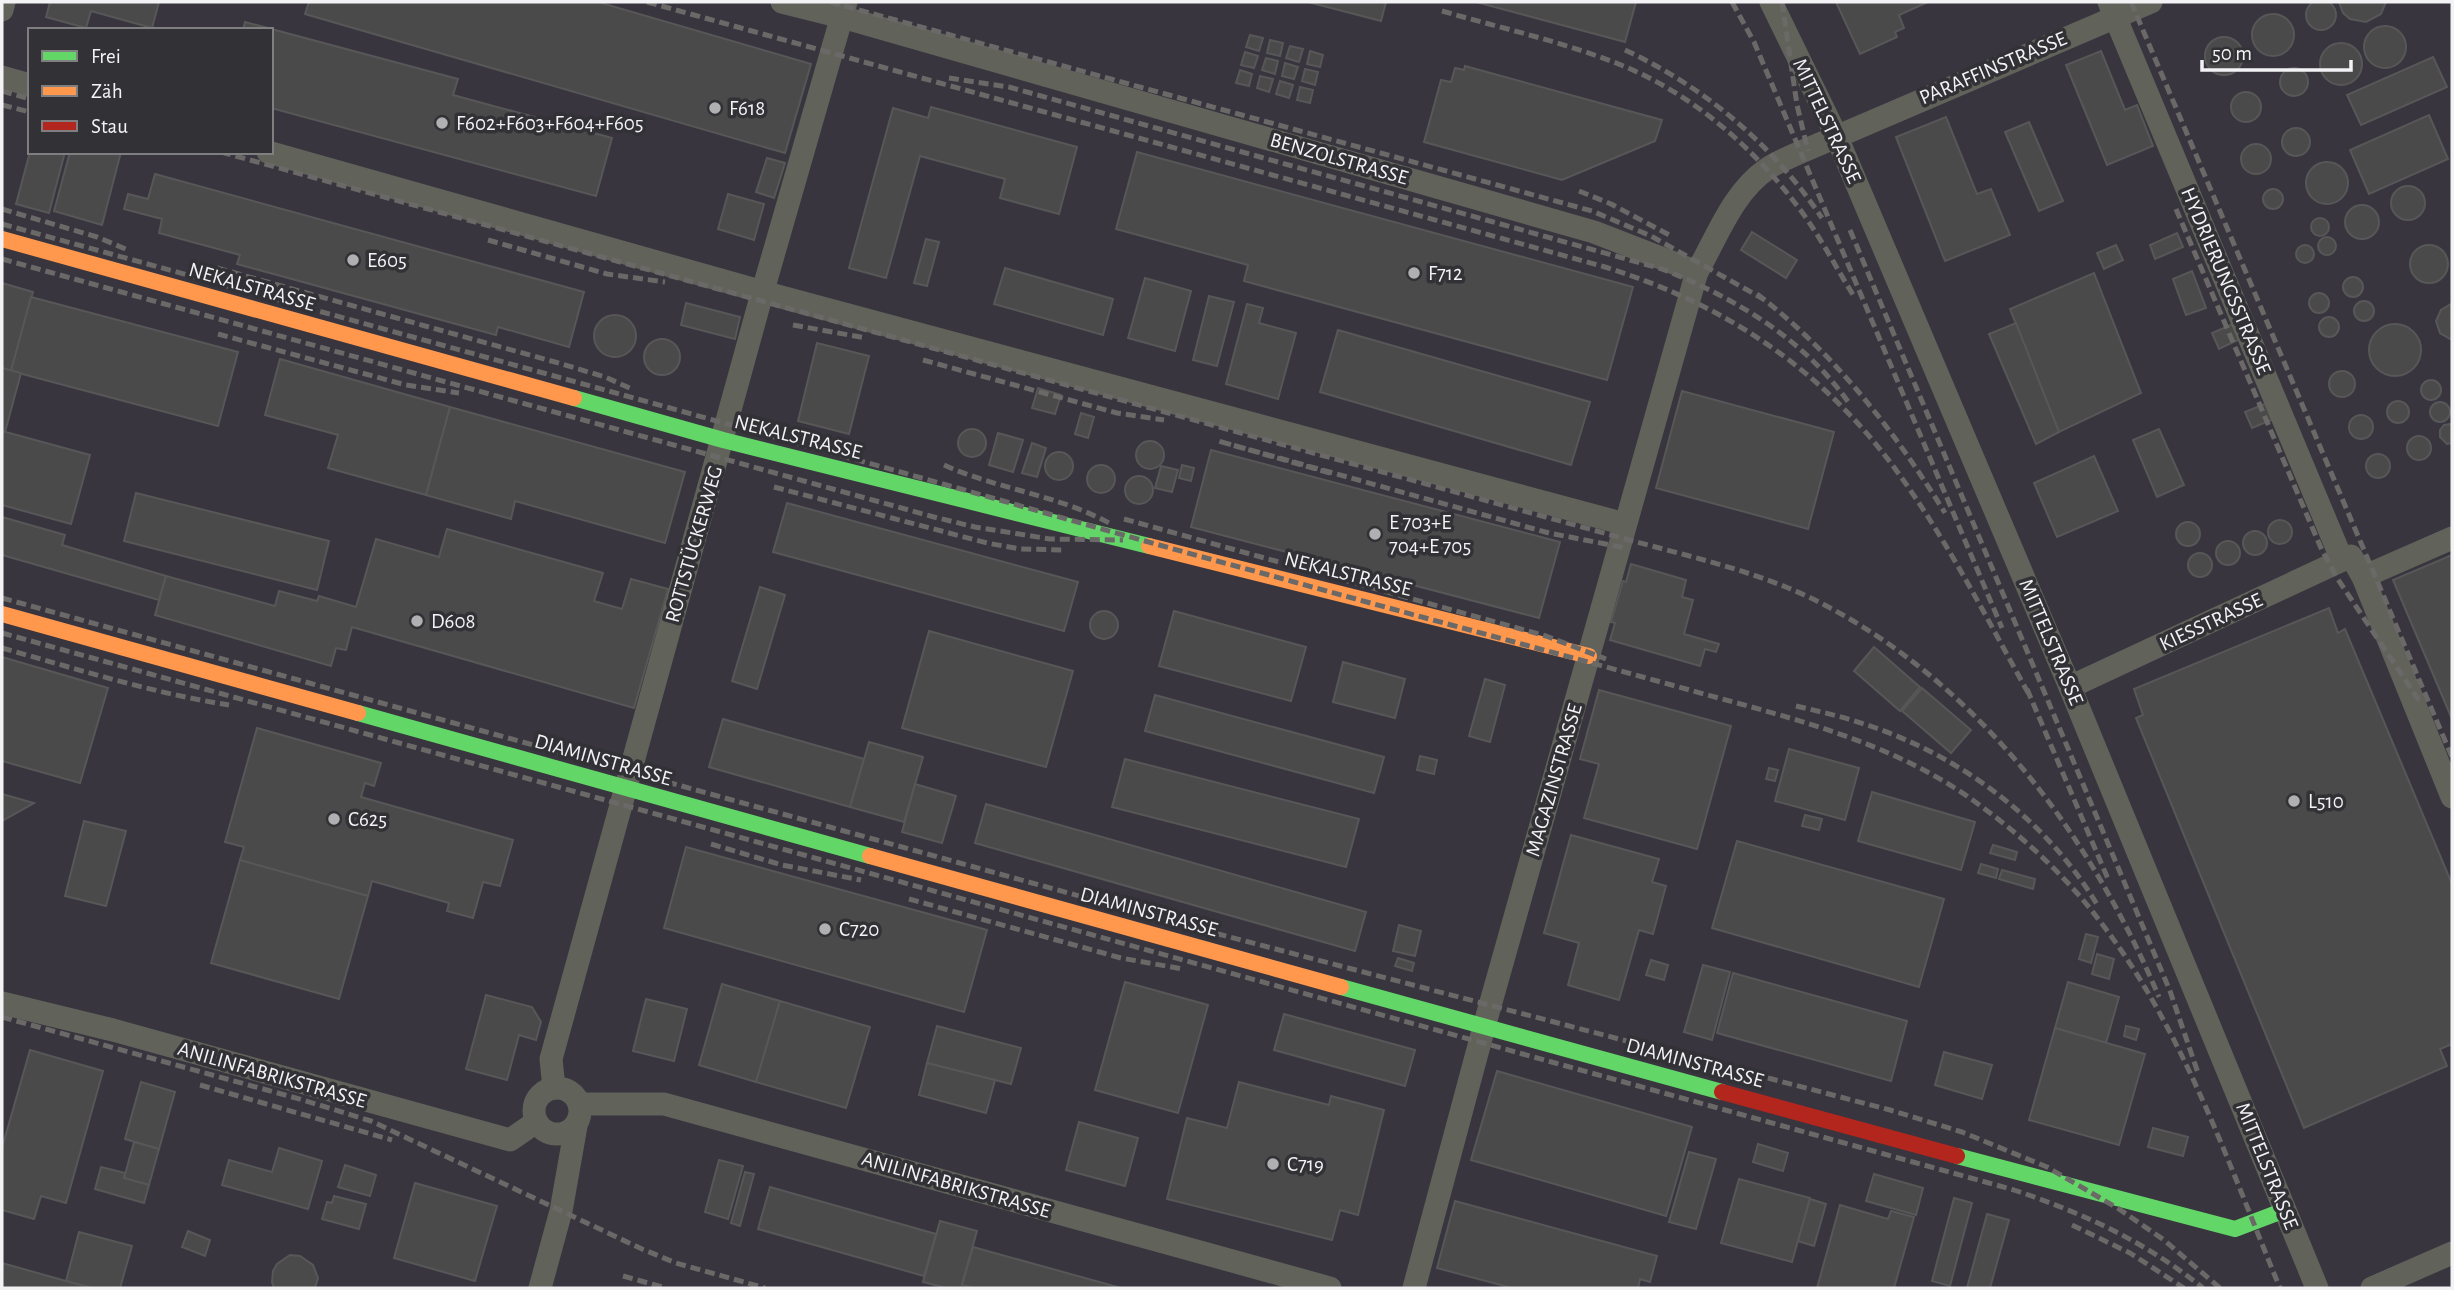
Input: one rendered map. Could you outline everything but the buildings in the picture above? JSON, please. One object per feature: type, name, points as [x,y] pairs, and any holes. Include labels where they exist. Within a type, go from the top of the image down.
[{"type":"street","points":[[2,10],[4,2]]},
{"type":"street","name":"BENZOLSTRASSE","points":[[782,2],[844,9],[1594,232],[1698,272]]},
{"type":"street","name":"MITTELSTRASSE","points":[[1771,2],[1836,135],[2070,687],[2317,1288]]},
{"type":"street","name":"PARAFFINSTRASSE","points":[[1836,135],[2112,9],[2151,2]]},
{"type":"street","name":"ROTTSTÜCKERWEG","points":[[554,1088],[551,1059],[844,9]]},
{"type":"street","name":"HYDRIERUNGSSTRASSE","points":[[2112,9],[2347,558],[2362,577],[2452,797]]},
{"type":"street","points":[[2,77],[28,84]]},
{"type":"street","points":[[1698,272],[1727,215],[1766,169],[1836,135]]},
{"type":"street","points":[[273,153],[763,292],[1625,524]]},
{"type":"street","name":"NEKALSTRASSE","points":[[2,239],[723,440],[1589,656]]},
{"type":"street","name":"MAGAZINSTRASSE","points":[[1414,1288],[1484,1027],[1698,272]]},
{"type":"street","points":[[2362,577],[2452,538]]},
{"type":"street","name":"KIESSTRASSE","points":[[2070,687],[2347,558]]},
{"type":"street","name":"DIAMINSTRASSE","points":[[2,614],[1484,1027],[2066,1186],[2235,1229],[2285,1210]]},
{"type":"street","name":"ANILINFABRIKSTRASSE","points":[[2,1003],[113,1030],[510,1140],[536,1122]]},
{"type":"street","points":[[541,1288],[561,1211],[578,1115],[574,1095],[565,1089],[554,1088],[544,1092],[537,1100],[534,1111],[536,1122],[542,1129],[550,1134],[560,1135],[569,1132],[578,1115]]},
{"type":"street","name":"ANILINFABRIKSTRASSE","points":[[578,1115],[664,1104],[1330,1288]]},
{"type":"street","points":[[2372,1288],[2452,1253]]},
{"type":"shaded area","points":[[2,2],[2452,2],[2452,1288],[2,1288]]},
{"type":"railway","points":[[647,2],[1605,267],[1690,300],[1767,344],[1836,400],[1867,434],[1896,470],[1933,525],[2031,698]]},
{"type":"railway","points":[[830,2],[1592,211],[1651,236],[1765,300]]},
{"type":"railway","points":[[1732,2],[1754,42],[2002,628]]},
{"type":"railway","points":[[1782,2],[1797,105],[1808,151]]},
{"type":"railway","points":[[2131,2],[2452,757]]},
{"type":"railway","points":[[1442,11],[1555,42],[1621,65],[1695,105],[1759,160],[1777,181],[1811,226],[1855,298]]},
{"type":"railway","points":[[1625,50],[1683,82],[1735,120],[1782,166],[1822,218]]},
{"type":"railway","points":[[949,78],[1009,87],[1662,269],[1716,293],[1766,322],[1811,359],[1849,403]]},
{"type":"railway","points":[[2,91],[28,98]]},
{"type":"railway","points":[[2,105],[28,112]]},
{"type":"railway","points":[[228,154],[1697,558],[1796,591],[1877,636],[1930,675],[1979,720],[2023,769],[2063,822],[2099,878],[2159,997]]},
{"type":"railway","points":[[1579,191],[1611,204],[1673,237]]},
{"type":"railway","points":[[2,209],[97,237],[128,250]]},
{"type":"railway","points":[[2176,209],[2321,548],[2337,578],[2420,702]]},
{"type":"railway","points":[[2,224],[1756,708],[1832,731],[1905,761],[1974,801],[2025,841],[2086,903],[2129,962],[2155,1005],[2202,1098],[2280,1288]]},
{"type":"railway","points":[[1850,230],[2170,991],[2198,1073]]},
{"type":"railway","points":[[488,240],[607,274],[665,282]]},
{"type":"railway","points":[[2,259],[934,517],[975,527],[1050,539],[1123,540]]},
{"type":"railway","points":[[217,268],[562,364],[605,377],[634,390]]},
{"type":"railway","points":[[1757,294],[1812,341],[1861,394],[1905,452],[1945,513]]},
{"type":"railway","points":[[793,325],[866,338]]},
{"type":"railway","points":[[218,334],[406,385],[459,393]]},
{"type":"railway","points":[[923,360],[1117,413],[1164,420]]},
{"type":"railway","points":[[1330,473],[1218,441],[1549,533],[1626,548]]},
{"type":"railway","points":[[944,465],[1089,513],[1109,523]]},
{"type":"railway","points":[[774,487],[987,543],[1020,549],[1064,550]]},
{"type":"railway","points":[[1124,519],[1546,636],[1606,659]]},
{"type":"railway","points":[[2,598],[1184,925],[1890,1110],[1962,1132],[2047,1167],[2119,1209],[2164,1240],[2220,1288]]},
{"type":"railway","points":[[2,633],[2014,1190],[2113,1230],[2159,1257],[2203,1288]]},
{"type":"railway","points":[[2,648],[143,687],[229,705]]},
{"type":"railway","points":[[2027,689],[2108,879]]},
{"type":"railway","points":[[1796,706],[1854,721],[1907,740],[1971,776],[2001,797],[2055,847],[2098,906]]},
{"type":"railway","points":[[711,844],[782,865],[861,880]]},
{"type":"railway","points":[[909,899],[1121,958],[1183,969]]},
{"type":"railway","points":[[2,1017],[371,1121],[642,1249],[676,1263],[765,1288]]},
{"type":"railway","points":[[200,1085],[392,1140]]},
{"type":"railway","points":[[2072,1225],[2130,1253],[2184,1288]]},
{"type":"railway","points":[[623,1276],[666,1288]]},
{"type":"traffic: fast","points":[[574,398],[723,440],[1149,546]]},
{"type":"traffic: fast","points":[[358,713],[870,856]]},
{"type":"traffic: fast","points":[[1341,987],[1722,1092]]},
{"type":"traffic: fast","points":[[1957,1156],[2235,1229],[2285,1210]]},
{"type":"traffic: slow","points":[[2,239],[574,398]]},
{"type":"traffic: slow","points":[[1149,546],[1589,656]]},
{"type":"traffic: slow","points":[[2,614],[358,713]]},
{"type":"traffic: slow","points":[[870,856],[1341,987]]},
{"type":"traffic: jam","points":[[1722,1092],[1957,1156]]},
{"type":"place","name":"F618","points":[[715,108]]},
{"type":"place","name":"F602+F603+F604+F605","points":[[442,123]]},
{"type":"place","name":"E605","points":[[353,260]]},
{"type":"place","name":"F712","points":[[1414,273]]},
{"type":"place","name":"E 703+E 704+E 705","points":[[1375,534]]},
{"type":"place","name":"D608","points":[[417,621]]},
{"type":"place","name":"L510","points":[[2294,801]]},
{"type":"place","name":"C625","points":[[334,819]]},
{"type":"place","name":"C720","points":[[825,929]]},
{"type":"place","name":"C719","points":[[1273,1164]]}]
